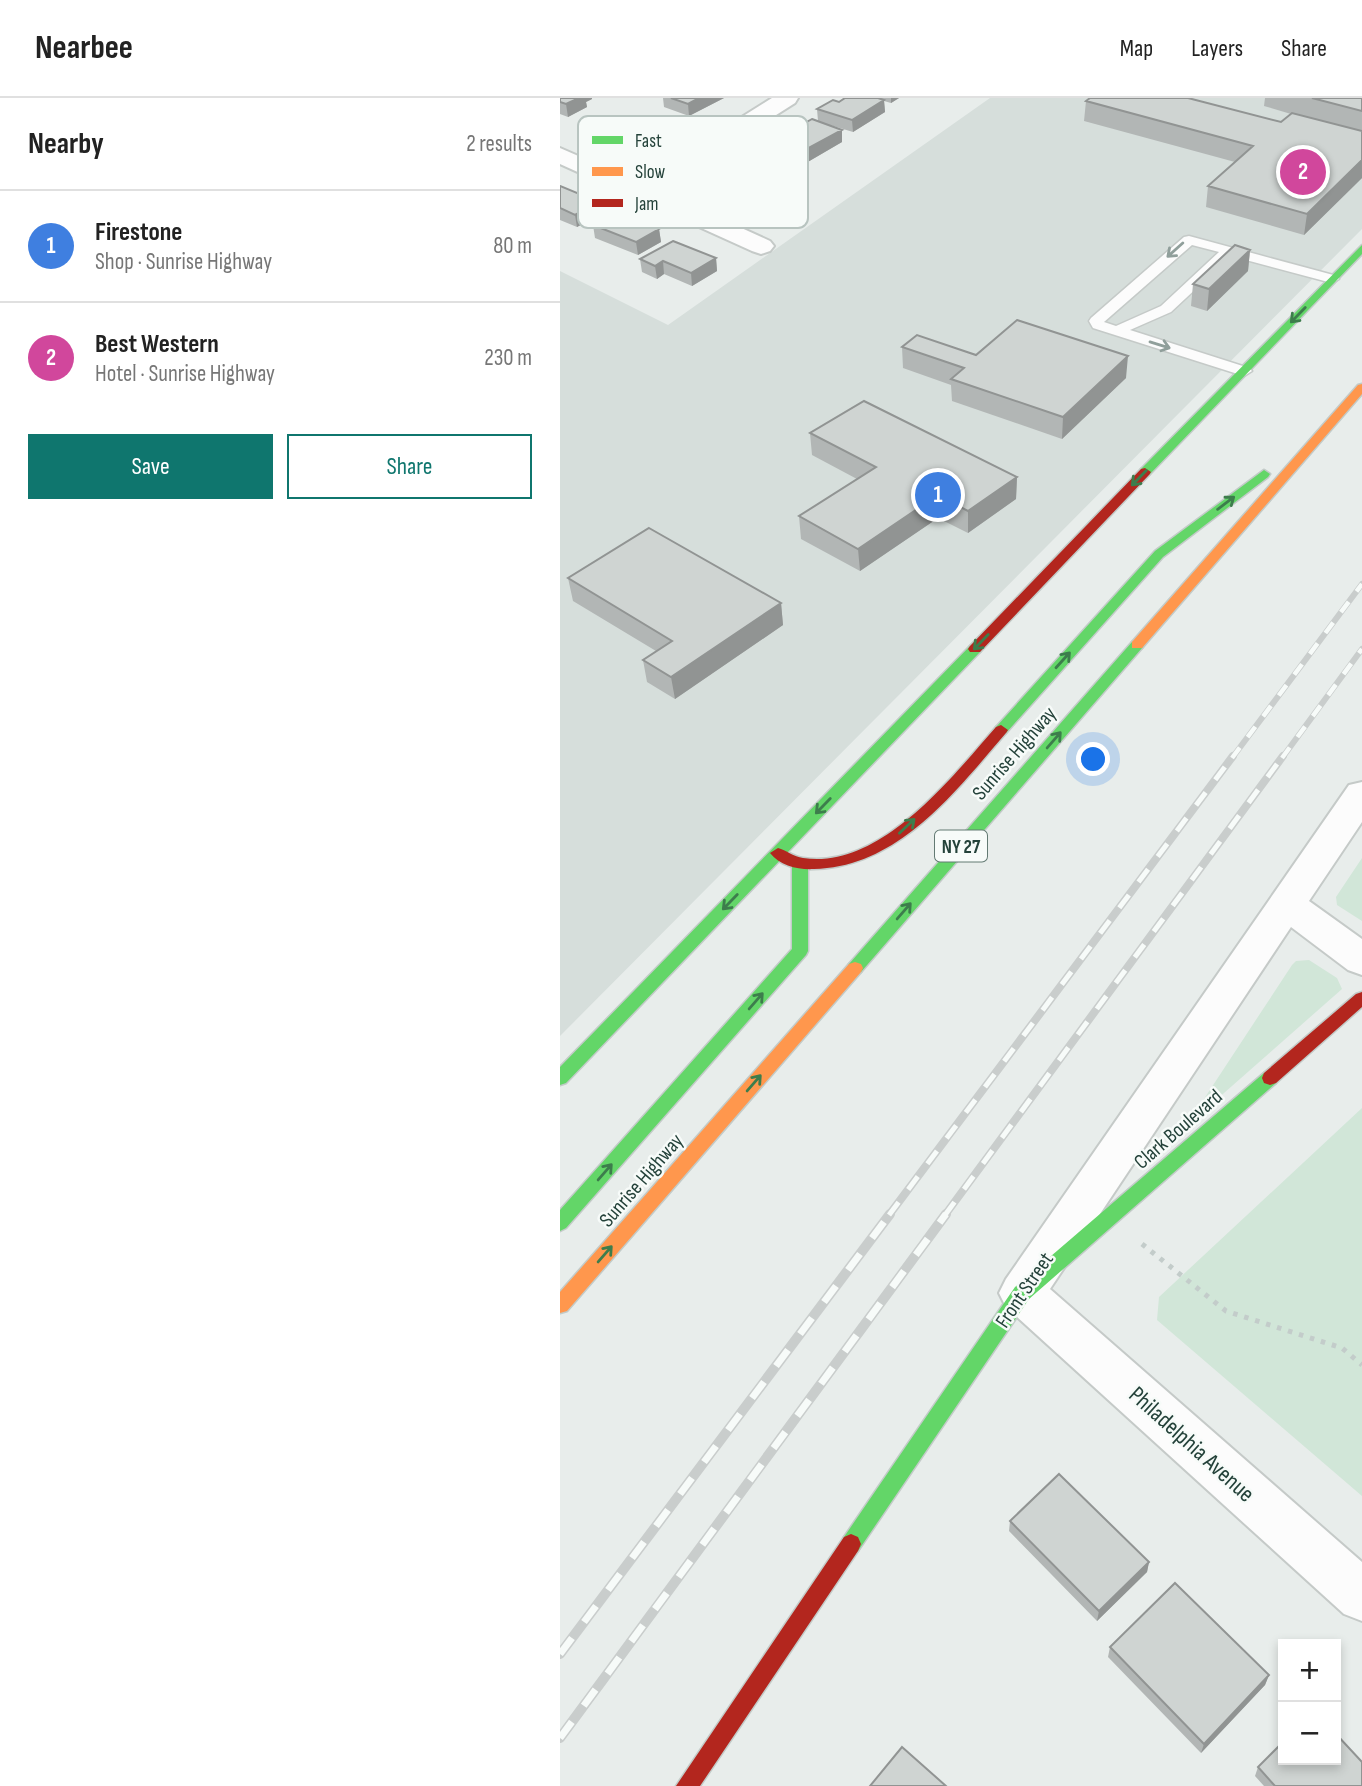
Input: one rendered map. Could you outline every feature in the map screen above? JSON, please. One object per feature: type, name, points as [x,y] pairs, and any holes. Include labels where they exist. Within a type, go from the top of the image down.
[{"type":"main road","points":[[560,1078],[1362,248]]},
{"type":"main road","name":"Sunrise Highway","points":[[560,1305],[1362,387]]},
{"type":"main road","points":[[778,852],[800,864],[838,863],[893,839],[946,790],[1159,554],[1327,427]]},
{"type":"main road","points":[[560,1223],[800,951],[800,864]]},
{"type":"main road","name":"Clark Boulevard","points":[[1022,1293],[1362,998]]},
{"type":"main road","name":"Front Street","points":[[687,1786],[1022,1293]]},
{"type":"street","points":[[758,116],[786,98]]},
{"type":"street","points":[[560,155],[578,163]]},
{"type":"street","points":[[720,228],[761,247]]},
{"type":"street","name":"Front Street","points":[[1022,1293],[1362,794]]},
{"type":"street","points":[[1287,904],[1362,960]]},
{"type":"street","name":"Philadelphia Avenue","points":[[1022,1293],[1362,1596]]},
{"type":"lane","points":[[1244,370],[1098,325],[1096,321],[1186,240],[1332,279]]},
{"type":"lane","points":[[1117,331],[1166,309],[1229,250]]},
{"type":"path","points":[[1108,1217],[1226,1311],[1342,1348],[1362,1365]]},
{"type":"shaded area","points":[[990,98],[1362,98],[1362,229],[560,1036],[560,271],[668,325]]},
{"type":"green space","points":[[1362,858],[1362,921],[1337,905],[1336,897]]},
{"type":"green space","points":[[1309,960],[1337,978],[1342,989],[1207,1108],[1200,1109],[1200,1105],[1292,965],[1296,961]]},
{"type":"green space","points":[[1362,1108],[1362,1496],[1157,1320],[1159,1297]]},
{"type":"building","points":[[560,98],[579,98],[566,104],[560,102]]},
{"type":"building","points":[[671,98],[699,98],[688,104]]},
{"type":"building","points":[[845,98],[884,100],[852,120],[817,109],[833,100],[839,102]]},
{"type":"building","points":[[1090,98],[1188,98],[1281,122],[1292,113],[1362,131],[1362,160],[1307,214],[1208,186],[1253,146],[1086,101]]},
{"type":"building","points":[[1312,98],[1362,98],[1362,111]]},
{"type":"building","points":[[812,119],[842,130],[808,148],[808,121]]},
{"type":"building","points":[[560,186],[578,193],[578,213],[575,215],[560,208]]},
{"type":"building","points":[[601,228],[659,229],[636,242]]},
{"type":"building","points":[[673,241],[716,258],[691,273],[663,261],[655,266],[640,259]]},
{"type":"building","points":[[1235,245],[1250,250],[1209,289],[1193,284]]},
{"type":"building","points":[[1017,320],[1128,356],[1063,417],[951,379],[964,368],[902,347],[917,335],[976,355]]},
{"type":"building","points":[[864,401],[1017,477],[968,511],[938,495],[858,549],[799,516],[876,467],[810,433]]},
{"type":"building","points":[[649,528],[781,603],[671,677],[643,660],[672,641],[568,578]]},
{"type":"building","points":[[1059,1474],[1149,1562],[1099,1611],[1010,1521]]},
{"type":"building","points":[[1175,1583],[1269,1675],[1204,1744],[1110,1647]]},
{"type":"building","points":[[1341,1739],[1362,1762],[1362,1786],[1275,1786],[1258,1767],[1278,1747],[1278,1765],[1341,1765]]},
{"type":"building","points":[[902,1747],[946,1786],[870,1786]]},
{"type":"railway","points":[[1232,758],[1362,584]]},
{"type":"railway","points":[[1282,758],[1362,649]]},
{"type":"railway","points":[[889,1215],[1233,756]]},
{"type":"railway","points":[[945,1215],[1283,756]]},
{"type":"railway","points":[[560,1654],[890,1214]]},
{"type":"railway","points":[[560,1738],[946,1214]]},
{"type":"traffic: fast","points":[[1145,472],[1362,248]]},
{"type":"traffic: fast","points":[[1001,730],[1159,554],[1264,474]]},
{"type":"traffic: fast","points":[[855,968],[1137,645]]},
{"type":"traffic: fast","points":[[560,1078],[975,649]]},
{"type":"traffic: fast","points":[[560,1223],[800,951],[800,864]]},
{"type":"traffic: fast","points":[[851,1544],[1022,1293],[1270,1078]]},
{"type":"traffic: slow","points":[[1137,645],[1362,387]]},
{"type":"traffic: slow","points":[[560,1305],[855,968]]},
{"type":"traffic: jam","points":[[975,649],[1145,472]]},
{"type":"traffic: jam","points":[[778,853],[803,864],[833,863],[862,855],[915,821],[939,799],[1001,730]]},
{"type":"traffic: jam","points":[[1270,1078],[1362,998]]},
{"type":"traffic: jam","points":[[687,1786],[851,1544]]},
{"type":"place","name":"Best Western","points":[[1303,172]]},
{"type":"place","name":"Firestone","points":[[938,495]]}]
